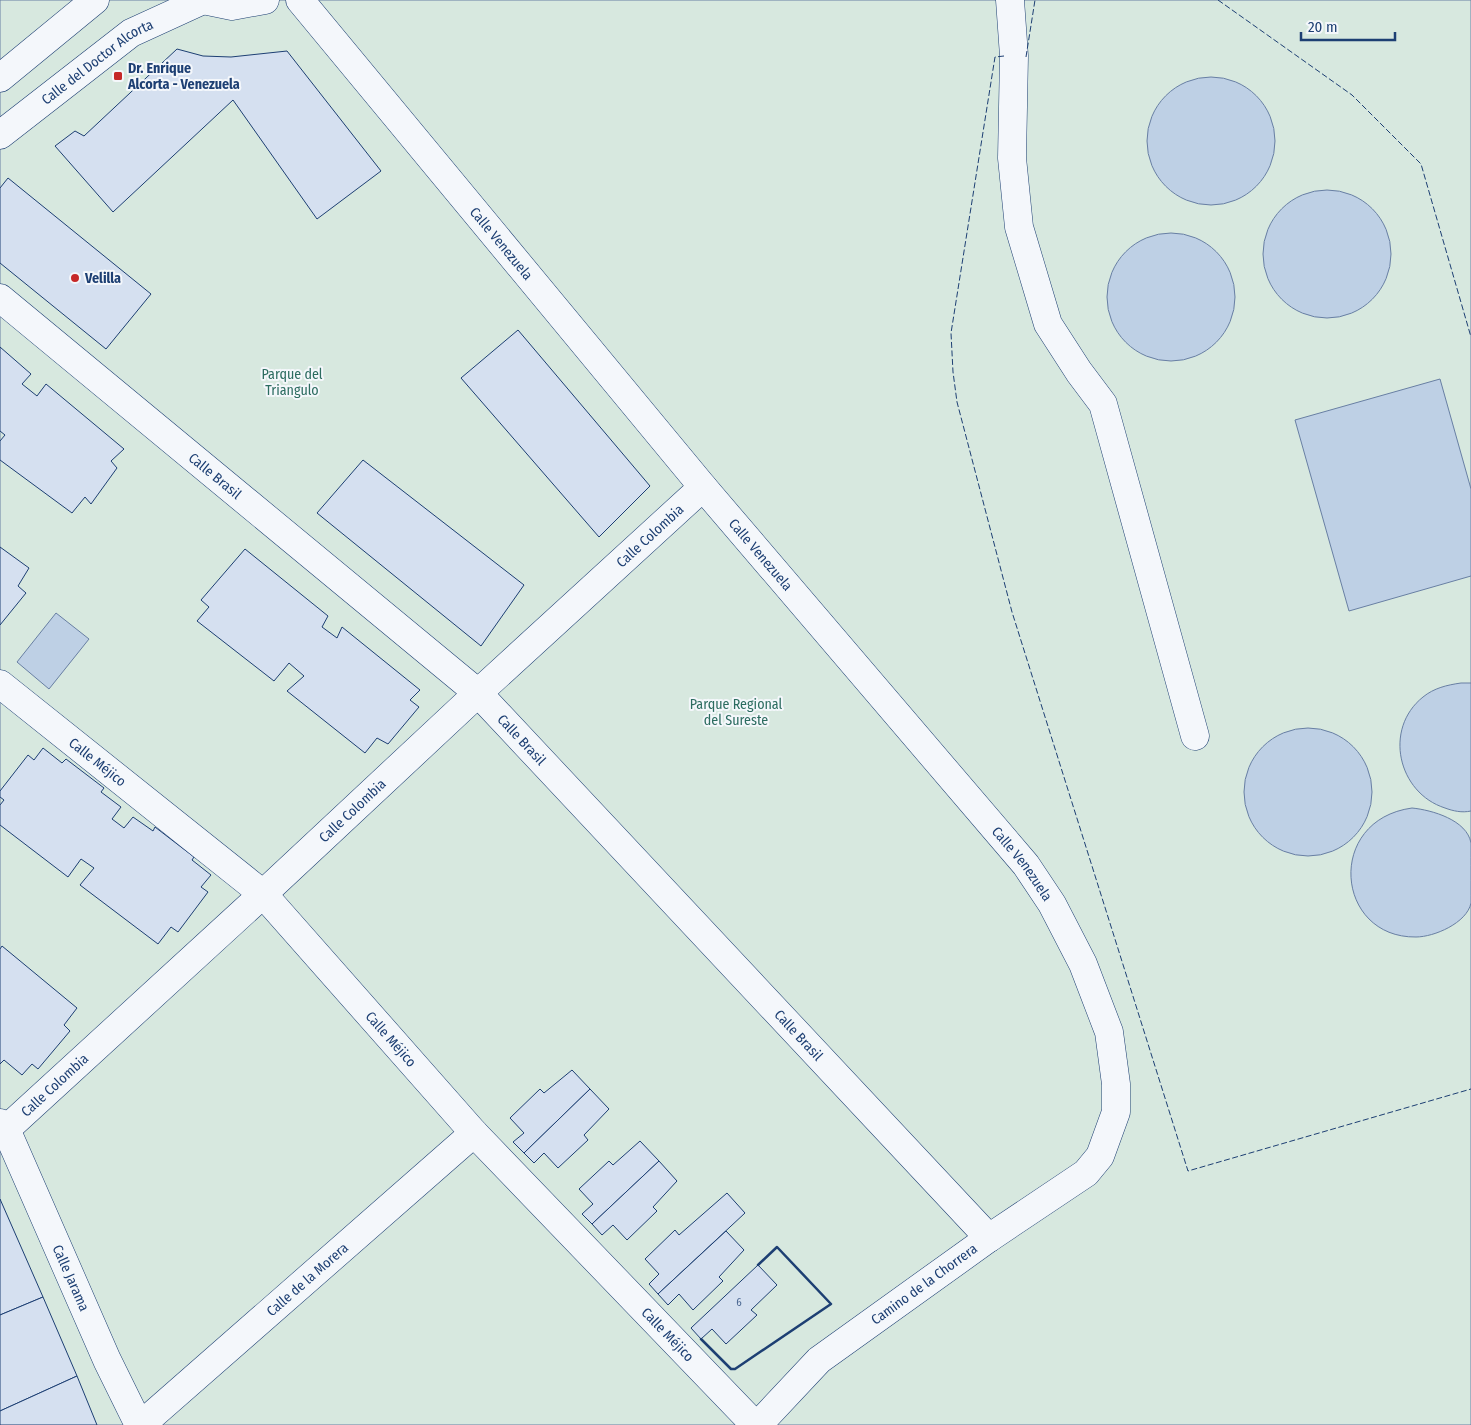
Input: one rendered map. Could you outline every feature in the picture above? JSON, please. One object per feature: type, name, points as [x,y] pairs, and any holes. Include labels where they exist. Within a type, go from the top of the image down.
[{"type":"street","points":[[0,78],[95,0]]},
{"type":"street","points":[[203,0],[232,6],[265,0]]},
{"type":"street","name":"Calle del Doctor Alcorta","points":[[0,135],[131,33],[203,0]]},
{"type":"street","name":"Calle Venezuela","points":[[300,0],[703,487],[1026,865],[1052,904],[1083,964],[1109,1032],[1116,1084],[1116,1112],[1100,1156]]},
{"type":"street","points":[[1010,0],[1014,56],[1012,158],[1019,227],[1048,324],[1079,372],[1103,404],[1195,736]]},
{"type":"street","name":"Calle Brasil","points":[[0,298],[478,693],[989,1238]]},
{"type":"street","name":"Calle Colombia","points":[[2,1129],[263,894],[478,693],[703,487]]},
{"type":"street","name":"Calle Méjico","points":[[0,684],[263,894],[474,1133],[756,1425]]},
{"type":"street","name":"Calle Jarama","points":[[2,1129],[107,1360],[140,1425]]},
{"type":"street","name":"Calle de la Morera","points":[[140,1425],[474,1133]]},
{"type":"street","name":"Camino de la Chorrera","points":[[756,1425],[819,1360],[989,1238],[1086,1173],[1100,1156]]},
{"type":"green space","name":"Parque Regional del Sureste","points":[[0,0],[1471,0],[1471,1425],[0,1425]]},
{"type":"water","points":[[1211,77],[1224,78],[1236,82],[1256,96],[1270,116],[1274,128],[1274,154],[1270,166],[1256,186],[1236,200],[1224,204],[1211,205],[1198,204],[1186,200],[1166,186],[1152,166],[1148,154],[1147,141],[1148,128],[1152,116],[1166,96],[1186,82],[1198,78]]},
{"type":"water","points":[[1327,190],[1340,191],[1352,195],[1372,209],[1386,229],[1390,241],[1390,267],[1386,279],[1372,299],[1352,313],[1340,317],[1327,318],[1314,317],[1302,313],[1282,299],[1268,279],[1264,267],[1263,254],[1264,241],[1268,229],[1282,209],[1302,195],[1314,191]]},
{"type":"water","points":[[1171,233],[1184,234],[1196,238],[1216,252],[1230,272],[1234,284],[1234,310],[1230,322],[1216,342],[1196,356],[1184,360],[1171,361],[1158,360],[1146,356],[1126,342],[1112,322],[1108,310],[1107,297],[1108,284],[1112,272],[1126,252],[1146,238],[1158,234]]},
{"type":"water","points":[[1440,379],[1471,489],[1471,576],[1349,611],[1295,420]]},
{"type":"water","points":[[56,613],[89,639],[49,689],[17,662]]},
{"type":"water","points":[[1471,683],[1471,811],[1464,812],[1445,808],[1429,800],[1416,789],[1407,775],[1401,759],[1400,742],[1403,726],[1411,710],[1423,697],[1441,687]]},
{"type":"water","points":[[1308,728],[1321,729],[1333,733],[1353,747],[1367,767],[1371,779],[1371,805],[1367,817],[1353,837],[1333,851],[1321,855],[1308,856],[1295,855],[1283,851],[1263,837],[1249,817],[1245,805],[1244,792],[1245,779],[1249,767],[1263,747],[1283,733],[1295,729]]},
{"type":"water","points":[[1412,808],[1429,811],[1456,822],[1468,835],[1471,843],[1471,903],[1468,910],[1457,923],[1449,928],[1416,937],[1389,932],[1369,919],[1356,900],[1351,877],[1354,854],[1365,833],[1384,817]]},
{"type":"building","points":[[177,49],[203,56],[231,57],[287,51],[381,171],[317,219],[233,100],[113,212],[55,146],[75,131],[84,136]]},
{"type":"building","name":"Velilla","points":[[8,178],[151,294],[106,349],[0,263],[0,188]]},
{"type":"building","points":[[518,330],[650,486],[599,537],[461,378]]},
{"type":"building","points":[[0,347],[31,374],[22,384],[37,396],[46,384],[124,449],[111,461],[117,468],[91,504],[85,497],[72,513],[0,460],[0,441],[5,435],[0,431]]},
{"type":"building","points":[[363,460],[524,585],[481,646],[317,513]]},
{"type":"building","points":[[0,547],[29,568],[18,586],[26,593],[0,625]]},
{"type":"building","points":[[245,549],[328,616],[322,627],[337,638],[342,627],[420,690],[410,700],[419,707],[388,744],[377,738],[365,753],[287,691],[304,676],[289,663],[274,681],[197,621],[209,607],[201,600]]},
{"type":"building","points":[[43,748],[62,763],[66,759],[104,788],[101,792],[121,807],[112,819],[124,828],[133,817],[153,831],[155,827],[194,857],[192,860],[211,875],[201,887],[208,892],[178,932],[171,927],[158,944],[80,885],[94,868],[81,859],[68,877],[0,825],[0,805],[4,800],[0,797],[0,791],[28,755],[34,760]]},
{"type":"building","points":[[2,946],[77,1008],[64,1025],[70,1031],[38,1069],[32,1064],[22,1075],[4,1060],[0,1064],[0,949]]},
{"type":"building","points":[[572,1070],[590,1089],[524,1153],[513,1142],[524,1133],[510,1118],[540,1089],[544,1093]]},
{"type":"building","points":[[590,1089],[609,1109],[584,1135],[588,1140],[558,1168],[544,1153],[534,1163],[524,1153]]},
{"type":"building","points":[[640,1141],[659,1161],[592,1224],[582,1214],[593,1204],[579,1189],[609,1161],[613,1165]]},
{"type":"building","points":[[659,1161],[677,1181],[653,1207],[657,1211],[627,1240],[613,1225],[602,1235],[592,1224]]},
{"type":"building","points":[[727,1193],[745,1213],[658,1294],[649,1284],[659,1274],[645,1259],[675,1230],[679,1235]]},
{"type":"building","points":[[0,1199],[43,1297],[0,1315]]},
{"type":"building","points":[[726,1231],[744,1250],[719,1277],[723,1281],[693,1310],[679,1294],[668,1305],[658,1294]]},
{"type":"building","points":[[758,1265],[777,1285],[751,1310],[757,1315],[726,1344],[712,1329],[701,1339],[691,1328]]},
{"type":"building","points":[[43,1297],[77,1376],[0,1411],[0,1315]]},
{"type":"building","points":[[77,1376],[97,1425],[0,1425],[0,1411]]},
{"type":"fence","points":[[1026,57],[1035,0]]},
{"type":"fence","points":[[1218,0],[1352,95],[1421,164],[1471,337]]},
{"type":"fence","points":[[1004,56],[995,57],[951,333],[957,402],[1012,612],[1188,1171],[1471,1089]]},
{"type":"wall","points":[[701,1339],[731,1369],[735,1369],[831,1304],[777,1247],[758,1265]]},
{"type":"place","name":"Dr. Enrique Alcorta - Venezuela","points":[[118,76]]},
{"type":"place","name":"Velilla","points":[[75,278]]},
{"type":"park label","name":"Parque del Triangulo","points":[[292,382]]}]
